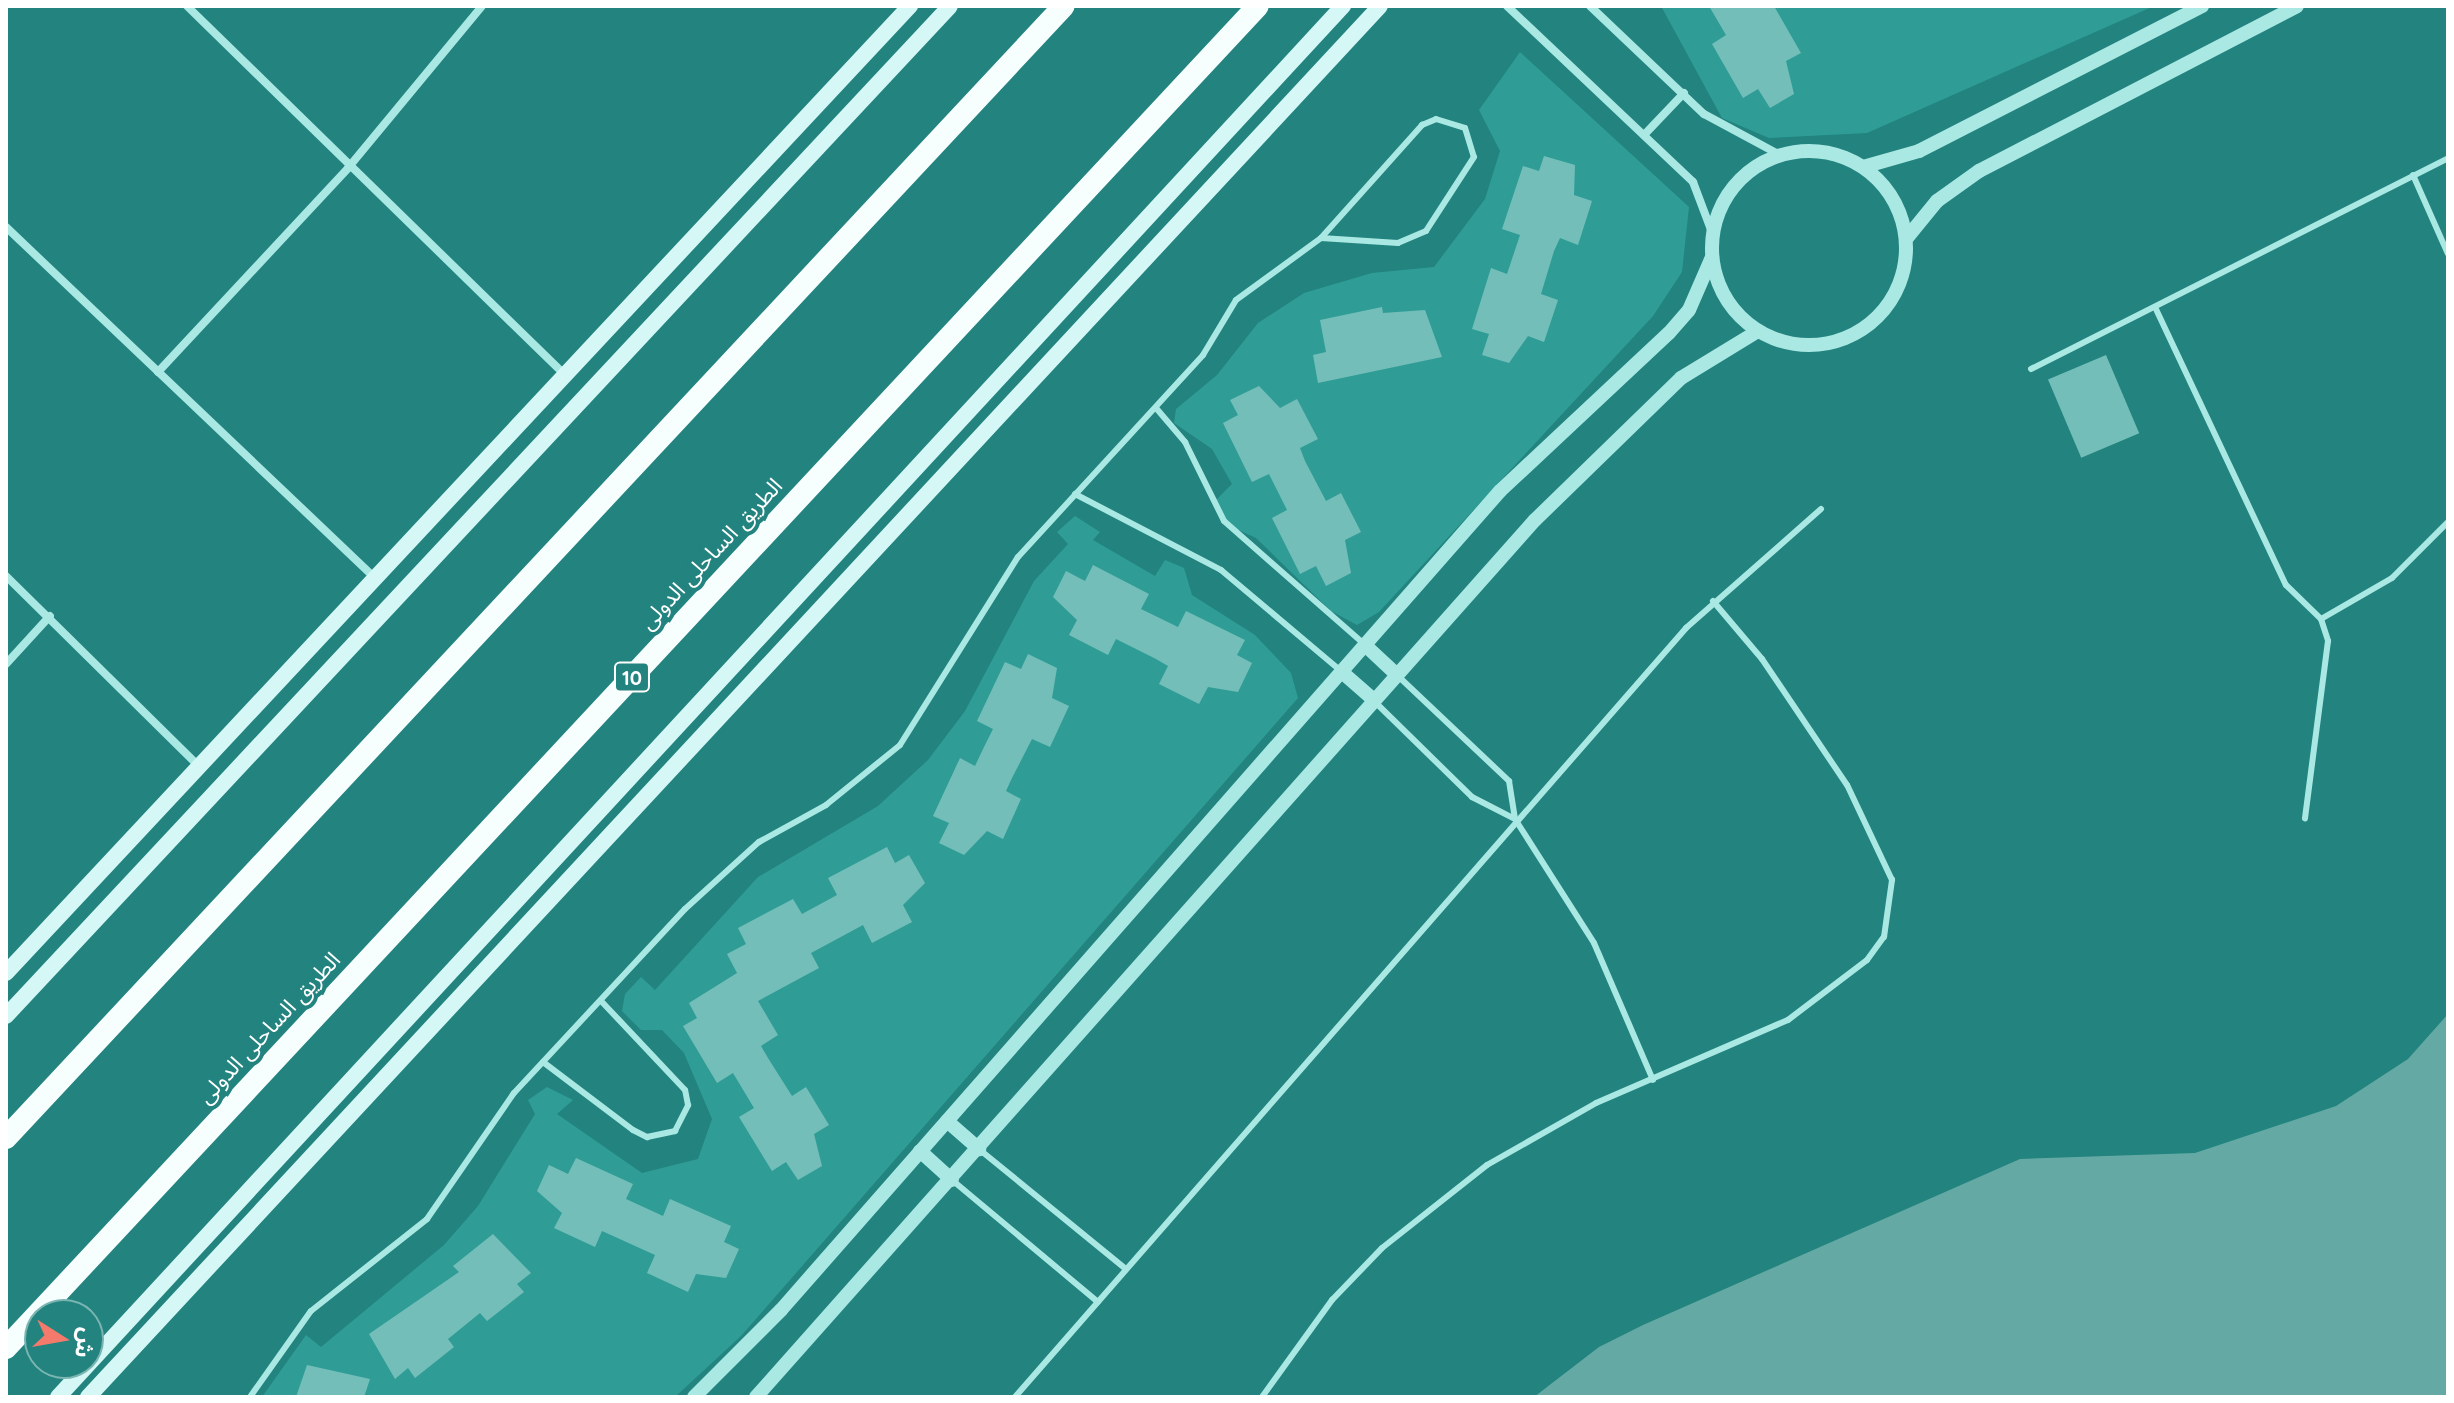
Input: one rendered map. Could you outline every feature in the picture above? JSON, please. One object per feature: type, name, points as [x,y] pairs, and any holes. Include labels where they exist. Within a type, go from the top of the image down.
[{"type":"highway","points":[[6,1138],[1064,6]]},
{"type":"highway","name":"الطريق الساحلى الدولى","points":[[6,1348],[1258,6]]},
{"type":"main road","points":[[6,973],[910,6]]},
{"type":"main road","points":[[6,1016],[950,6]]},
{"type":"main road","points":[[58,1397],[1343,6]]},
{"type":"main road","points":[[88,1397],[1380,6]]},
{"type":"street","points":[[187,6],[348,168],[566,376]]},
{"type":"street","points":[[158,372],[348,168],[482,6]]},
{"type":"street","points":[[1507,6],[1693,182],[1713,235]]},
{"type":"street","points":[[1590,6],[1728,132],[1780,155]]},
{"type":"street","points":[[1863,167],[1932,145],[2202,6]]},
{"type":"street","points":[[1906,239],[1937,201],[1979,171],[2297,6]]},
{"type":"street","points":[[1644,135],[1684,93]]},
{"type":"street","points":[[694,1397],[947,1121],[1500,491],[1669,333],[1689,310],[1712,257],[1713,235],[1735,185],[1780,155],[1823,151],[1863,167],[1893,198],[1906,239],[1899,285],[1858,332],[1797,345],[1758,331],[1726,299],[1712,257]]},
{"type":"street","points":[[6,227],[375,578]]},
{"type":"street","points":[[756,1397],[952,1180],[1374,700],[1617,438],[1698,364],[1758,331]]},
{"type":"street","points":[[6,576],[199,766]]},
{"type":"street","points":[[6,664],[50,616]]},
{"type":"street","points":[[1366,646],[1397,675]]},
{"type":"street","points":[[1343,673],[1374,700]]},
{"type":"street","points":[[947,1121],[979,1149]]},
{"type":"street","points":[[920,1151],[952,1180]]},
{"type":"lane","points":[[250,1397],[311,1311],[427,1219],[495,1117],[729,865],[865,778],[900,745],[1010,569],[1203,355],[1236,300],[1321,238],[1422,125],[1452,120],[1465,128],[1474,157],[1426,231],[1398,243],[1321,238]]},
{"type":"lane","points":[[2031,369],[2448,158]]},
{"type":"lane","points":[[2413,175],[2448,254]]},
{"type":"lane","points":[[2155,307],[2286,585],[2321,619],[2330,665],[2305,819]]},
{"type":"lane","points":[[1156,408],[1185,442],[1224,521],[1366,646]]},
{"type":"lane","points":[[1075,494],[1221,570],[1343,673]]},
{"type":"lane","points":[[1015,1397],[1515,819],[1713,601],[1821,509]]},
{"type":"lane","points":[[2321,619],[2392,578],[2448,522]]},
{"type":"lane","points":[[1262,1397],[1332,1300],[1437,1202],[1540,1132],[1653,1080],[1745,1044],[1829,992],[1867,960],[1893,909],[1892,880],[1847,785],[1771,671],[1713,601]]},
{"type":"lane","points":[[1397,675],[1509,781],[1515,819],[1594,943],[1653,1080]]},
{"type":"lane","points":[[1374,700],[1472,797],[1515,819]]},
{"type":"lane","points":[[543,1062],[633,1130],[647,1137],[675,1131],[688,1105],[685,1090],[602,1002]]},
{"type":"lane","points":[[979,1149],[1126,1269]]},
{"type":"lane","points":[[952,1180],[1098,1302]]},
{"type":"green space","points":[[1661,6],[2154,6],[1867,133],[1769,138],[1722,118]]},
{"type":"green space","points":[[1520,52],[1689,207],[1682,272],[1653,316],[1379,612],[1357,625],[1331,611],[1256,538],[1225,524],[1216,500],[1232,484],[1212,449],[1174,423],[1176,409],[1217,375],[1258,323],[1304,293],[1372,273],[1434,267],[1485,199],[1500,151],[1479,110]]},
{"type":"green space","points":[[1075,516],[1100,532],[1093,540],[1155,576],[1165,560],[1184,568],[1192,595],[1255,635],[1291,673],[1298,698],[741,1336],[675,1397],[262,1397],[306,1335],[321,1347],[444,1245],[478,1206],[535,1114],[528,1100],[547,1087],[573,1100],[557,1114],[642,1173],[698,1159],[712,1119],[684,1053],[662,1030],[641,1030],[622,1011],[625,994],[641,977],[655,990],[758,877],[878,806],[928,760],[965,711],[1034,581],[1068,544],[1057,532]]},
{"type":"water","points":[[2448,1014],[2448,1397],[1534,1397],[1599,1347],[1643,1325],[2020,1159],[2195,1153],[2336,1106],[2408,1059]]},
{"type":"building","points":[[1709,6],[1774,6],[1801,53],[1786,61],[1794,94],[1770,108],[1758,89],[1743,98],[1712,44],[1726,35]]},
{"type":"building","points":[[1544,156],[1575,165],[1574,195],[1592,201],[1578,245],[1560,238],[1554,251],[1541,294],[1558,300],[1544,342],[1528,336],[1509,363],[1482,355],[1489,334],[1472,329],[1491,268],[1507,274],[1520,235],[1502,229],[1523,166],[1539,171]]},
{"type":"building","points":[[1382,307],[1383,313],[1425,310],[1442,357],[1318,383],[1313,355],[1326,352],[1320,320]]},
{"type":"building","points":[[2106,355],[2139,433],[2081,458],[2048,380]]},
{"type":"building","points":[[1259,386],[1280,408],[1297,399],[1318,439],[1300,448],[1305,461],[1326,501],[1341,493],[1361,532],[1345,540],[1351,573],[1326,586],[1316,566],[1300,574],[1272,518],[1287,510],[1269,474],[1252,482],[1223,423],[1238,415],[1230,400]]},
{"type":"building","points":[[1093,565],[1149,594],[1141,609],[1178,627],[1186,611],[1245,640],[1237,655],[1252,663],[1238,692],[1208,687],[1199,704],[1159,684],[1168,666],[1156,659],[1116,639],[1108,655],[1069,635],[1077,620],[1053,597],[1066,571],[1085,581]]},
{"type":"building","points":[[1028,654],[1057,668],[1052,698],[1069,706],[1050,747],[1032,739],[1011,780],[1006,791],[1021,799],[1003,839],[987,831],[964,855],[939,843],[949,823],[933,816],[960,758],[975,766],[993,729],[977,721],[1005,662],[1021,669]]},
{"type":"building","points":[[887,847],[895,863],[909,855],[925,883],[903,905],[912,922],[872,943],[863,925],[811,953],[819,968],[758,1001],[778,1035],[761,1046],[792,1096],[806,1087],[829,1125],[814,1134],[822,1166],[798,1180],[786,1162],[772,1171],[739,1117],[754,1108],[733,1073],[717,1083],[683,1026],[697,1018],[689,1003],[737,973],[727,954],[746,944],[738,928],[793,899],[802,914],[837,895],[828,878]]},
{"type":"building","points":[[576,1158],[633,1184],[626,1199],[663,1216],[670,1199],[731,1226],[724,1242],[739,1249],[726,1278],[696,1274],[688,1292],[647,1273],[655,1255],[602,1231],[595,1247],[554,1228],[562,1213],[537,1191],[549,1165],[568,1174]]},
{"type":"building","points":[[493,1234],[531,1273],[517,1284],[524,1292],[487,1321],[480,1313],[448,1339],[454,1347],[415,1378],[408,1368],[395,1379],[369,1334],[459,1272],[453,1266]]},
{"type":"building","points":[[307,1365],[370,1379],[364,1397],[296,1397]]}]
